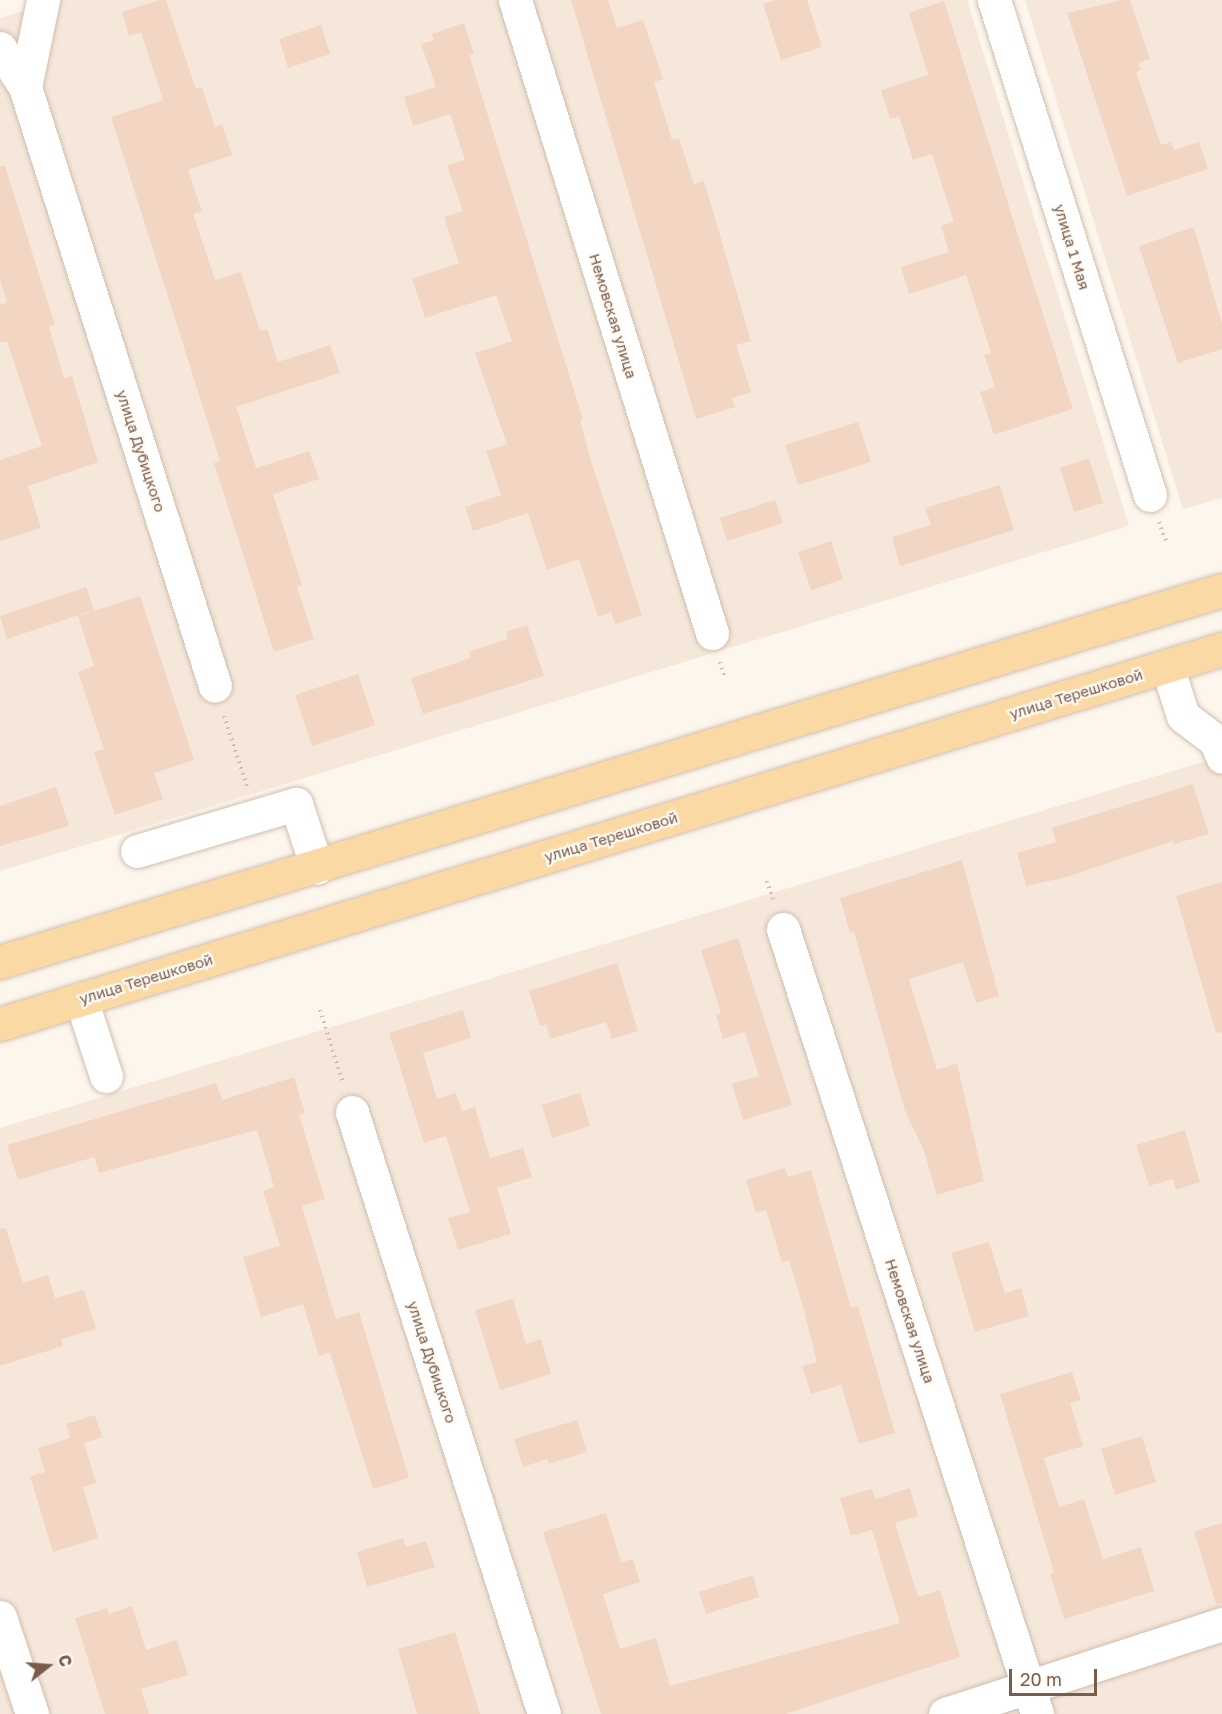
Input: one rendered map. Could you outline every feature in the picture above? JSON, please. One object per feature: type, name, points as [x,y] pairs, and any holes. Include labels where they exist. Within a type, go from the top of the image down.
[{"type":"main road","points":[[0,962],[317,868],[1222,590]]},
{"type":"main road","name":"улица Терешковой","points":[[0,1024],[1222,650]]},
{"type":"street","name":"улица Дубицкого","points":[[26,87],[43,0]]},
{"type":"street","name":"Немовская улица","points":[[514,0],[712,633]]},
{"type":"street","name":"улица 1 Мая","points":[[994,0],[1150,495]]},
{"type":"street","name":"улица Дубицкого","points":[[0,48],[26,87],[215,686]]},
{"type":"street","points":[[1167,666],[1183,716],[1219,749]]},
{"type":"street","points":[[137,851],[296,804],[317,868]]},
{"type":"street","name":"Немовская улица","points":[[783,928],[1033,1702]]},
{"type":"street","points":[[81,999],[106,1076]]},
{"type":"street","name":"улица Дубицкого","points":[[352,1112],[544,1714]]},
{"type":"street","points":[[0,1617],[32,1714]]},
{"type":"street","points":[[945,1714],[1033,1702],[1222,1624]]},
{"type":"path","points":[[215,686],[256,815]]},
{"type":"path","points":[[320,1010],[352,1112]]},
{"type":"shaded area","points":[[57,0],[967,0],[1129,526],[0,871],[0,18]]},
{"type":"shaded area","points":[[1025,0],[1222,0],[1222,498],[1183,509]]},
{"type":"shaded area","points":[[1222,756],[1222,1714],[0,1714],[0,1128]]},
{"type":"building","points":[[159,0],[166,0],[196,89],[202,87],[215,127],[222,124],[232,155],[188,170],[202,211],[193,214],[215,280],[241,272],[260,331],[267,329],[278,362],[330,345],[340,373],[236,407],[256,468],[309,451],[319,479],[273,494],[302,585],[297,587],[314,639],[274,652],[214,463],[220,461],[111,117],[163,100],[141,32],[129,36],[122,12]]},
{"type":"building","points":[[571,0],[608,0],[617,28],[643,20],[663,79],[654,82],[672,140],[679,138],[694,184],[704,181],[751,341],[736,345],[751,392],[732,398],[735,407],[696,419]]},
{"type":"building","points":[[776,0],[807,0],[822,47],[781,60],[763,4]]},
{"type":"building","points":[[1130,0],[1150,59],[1138,63],[1141,70],[1136,72],[1161,145],[1171,142],[1174,150],[1199,142],[1208,169],[1127,196],[1067,13]]},
{"type":"building","points":[[944,1],[1073,409],[994,435],[980,392],[995,387],[984,355],[991,353],[966,275],[909,294],[901,267],[949,252],[941,226],[954,222],[932,154],[913,160],[899,116],[890,119],[881,90],[928,75],[909,13]]},
{"type":"building","points":[[464,23],[474,54],[469,55],[583,419],[580,420],[590,458],[642,615],[615,624],[611,612],[598,617],[579,559],[547,570],[528,513],[473,531],[465,507],[501,495],[486,451],[507,444],[475,353],[512,341],[496,295],[425,318],[412,279],[459,263],[444,217],[463,211],[447,165],[465,160],[450,114],[413,126],[404,97],[436,87],[421,44],[434,40],[432,34]]},
{"type":"building","points":[[321,25],[330,54],[288,68],[279,39]]},
{"type":"building","points":[[5,166],[55,325],[49,327],[64,378],[72,376],[98,462],[28,486],[41,528],[0,541],[0,460],[42,446],[7,341],[0,343],[0,305],[7,302],[0,280],[0,167]]},
{"type":"building","points":[[1194,227],[1222,324],[1222,349],[1178,363],[1139,246]]},
{"type":"building","points":[[858,422],[871,462],[798,485],[785,445]]},
{"type":"building","points":[[1089,458],[1103,503],[1074,512],[1060,468]]},
{"type":"building","points":[[1000,485],[1014,530],[900,566],[892,537],[931,525],[925,508]]},
{"type":"building","points":[[775,500],[783,523],[727,541],[720,518]]},
{"type":"building","points":[[831,541],[843,579],[811,590],[798,552]]},
{"type":"building","points":[[86,587],[94,610],[7,639],[0,616]]},
{"type":"building","points":[[140,596],[194,760],[154,773],[163,799],[115,815],[94,752],[104,749],[78,672],[94,666],[78,616]]},
{"type":"building","points":[[527,625],[544,676],[423,714],[411,678],[471,658],[469,652],[508,639],[506,632]]},
{"type":"building","points":[[358,674],[375,725],[312,746],[295,695]]},
{"type":"building","points":[[1193,784],[1209,834],[1174,844],[1173,841],[1067,877],[1026,886],[1017,853],[1056,842],[1052,828]]},
{"type":"building","points":[[56,787],[69,826],[0,846],[0,806]]},
{"type":"building","points":[[962,860],[999,996],[976,1003],[963,962],[909,979],[937,1070],[957,1063],[984,1181],[937,1195],[924,1151],[905,1111],[854,932],[850,933],[840,898]]},
{"type":"building","points":[[1222,882],[1222,1032],[1216,1033],[1176,896]]},
{"type":"building","points":[[738,938],[792,1105],[743,1120],[732,1084],[759,1076],[745,1032],[723,1039],[716,1015],[721,1013],[701,950]]},
{"type":"building","points":[[617,963],[638,1031],[612,1039],[606,1022],[550,1039],[546,1024],[540,1026],[529,991]]},
{"type":"building","points":[[463,1010],[471,1038],[423,1053],[437,1099],[456,1093],[462,1111],[475,1107],[490,1158],[523,1148],[532,1177],[497,1188],[511,1234],[458,1250],[448,1218],[470,1212],[446,1136],[424,1143],[389,1033]]},
{"type":"building","points":[[294,1077],[305,1113],[299,1115],[325,1199],[302,1206],[336,1319],[359,1312],[409,1478],[373,1489],[330,1353],[319,1356],[303,1304],[261,1317],[243,1257],[280,1246],[263,1191],[274,1187],[257,1130],[99,1173],[94,1157],[18,1180],[7,1145],[216,1083],[222,1100]]},
{"type":"building","points":[[580,1093],[590,1126],[552,1138],[542,1105]]},
{"type":"building","points":[[1185,1130],[1200,1182],[1176,1190],[1173,1179],[1149,1186],[1136,1145]]},
{"type":"building","points":[[785,1168],[788,1177],[811,1170],[851,1308],[858,1306],[895,1433],[859,1444],[841,1385],[811,1394],[802,1366],[817,1362],[789,1260],[782,1263],[766,1210],[756,1213],[746,1180]]},
{"type":"building","points":[[6,1228],[23,1283],[48,1275],[55,1298],[84,1290],[96,1329],[61,1339],[63,1346],[0,1366],[0,1229]]},
{"type":"building","points":[[989,1242],[1005,1293],[1021,1288],[1029,1316],[975,1332],[951,1253]]},
{"type":"building","points":[[513,1299],[526,1344],[541,1339],[551,1374],[500,1390],[475,1310]]},
{"type":"building","points":[[1072,1372],[1081,1400],[1070,1403],[1083,1446],[1044,1458],[1059,1507],[1084,1499],[1103,1559],[1141,1547],[1154,1591],[1064,1619],[1050,1574],[1054,1572],[1000,1394]]},
{"type":"building","points":[[95,1415],[102,1437],[84,1443],[96,1483],[83,1487],[98,1538],[53,1552],[30,1476],[45,1472],[38,1448],[70,1438],[66,1424]]},
{"type":"building","points":[[577,1420],[587,1452],[549,1464],[547,1459],[523,1467],[514,1439]]},
{"type":"building","points":[[1142,1436],[1156,1482],[1115,1495],[1101,1449]]},
{"type":"building","points":[[910,1488],[918,1516],[895,1523],[918,1597],[940,1590],[960,1657],[785,1714],[601,1714],[543,1532],[606,1513],[621,1562],[633,1559],[640,1582],[603,1594],[620,1649],[656,1638],[670,1686],[900,1623],[872,1530],[851,1536],[840,1498],[872,1489],[875,1499]]},
{"type":"building","points":[[1222,1523],[1222,1603],[1216,1604],[1194,1531]]},
{"type":"building","points":[[403,1538],[406,1547],[426,1541],[435,1567],[367,1587],[357,1552]]},
{"type":"building","points":[[753,1575],[759,1597],[706,1614],[699,1592]]},
{"type":"building","points":[[132,1606],[146,1650],[177,1640],[188,1675],[141,1689],[149,1714],[105,1714],[75,1618],[107,1608],[109,1614]]},
{"type":"building","points":[[455,1632],[480,1714],[417,1714],[398,1649]]}]
